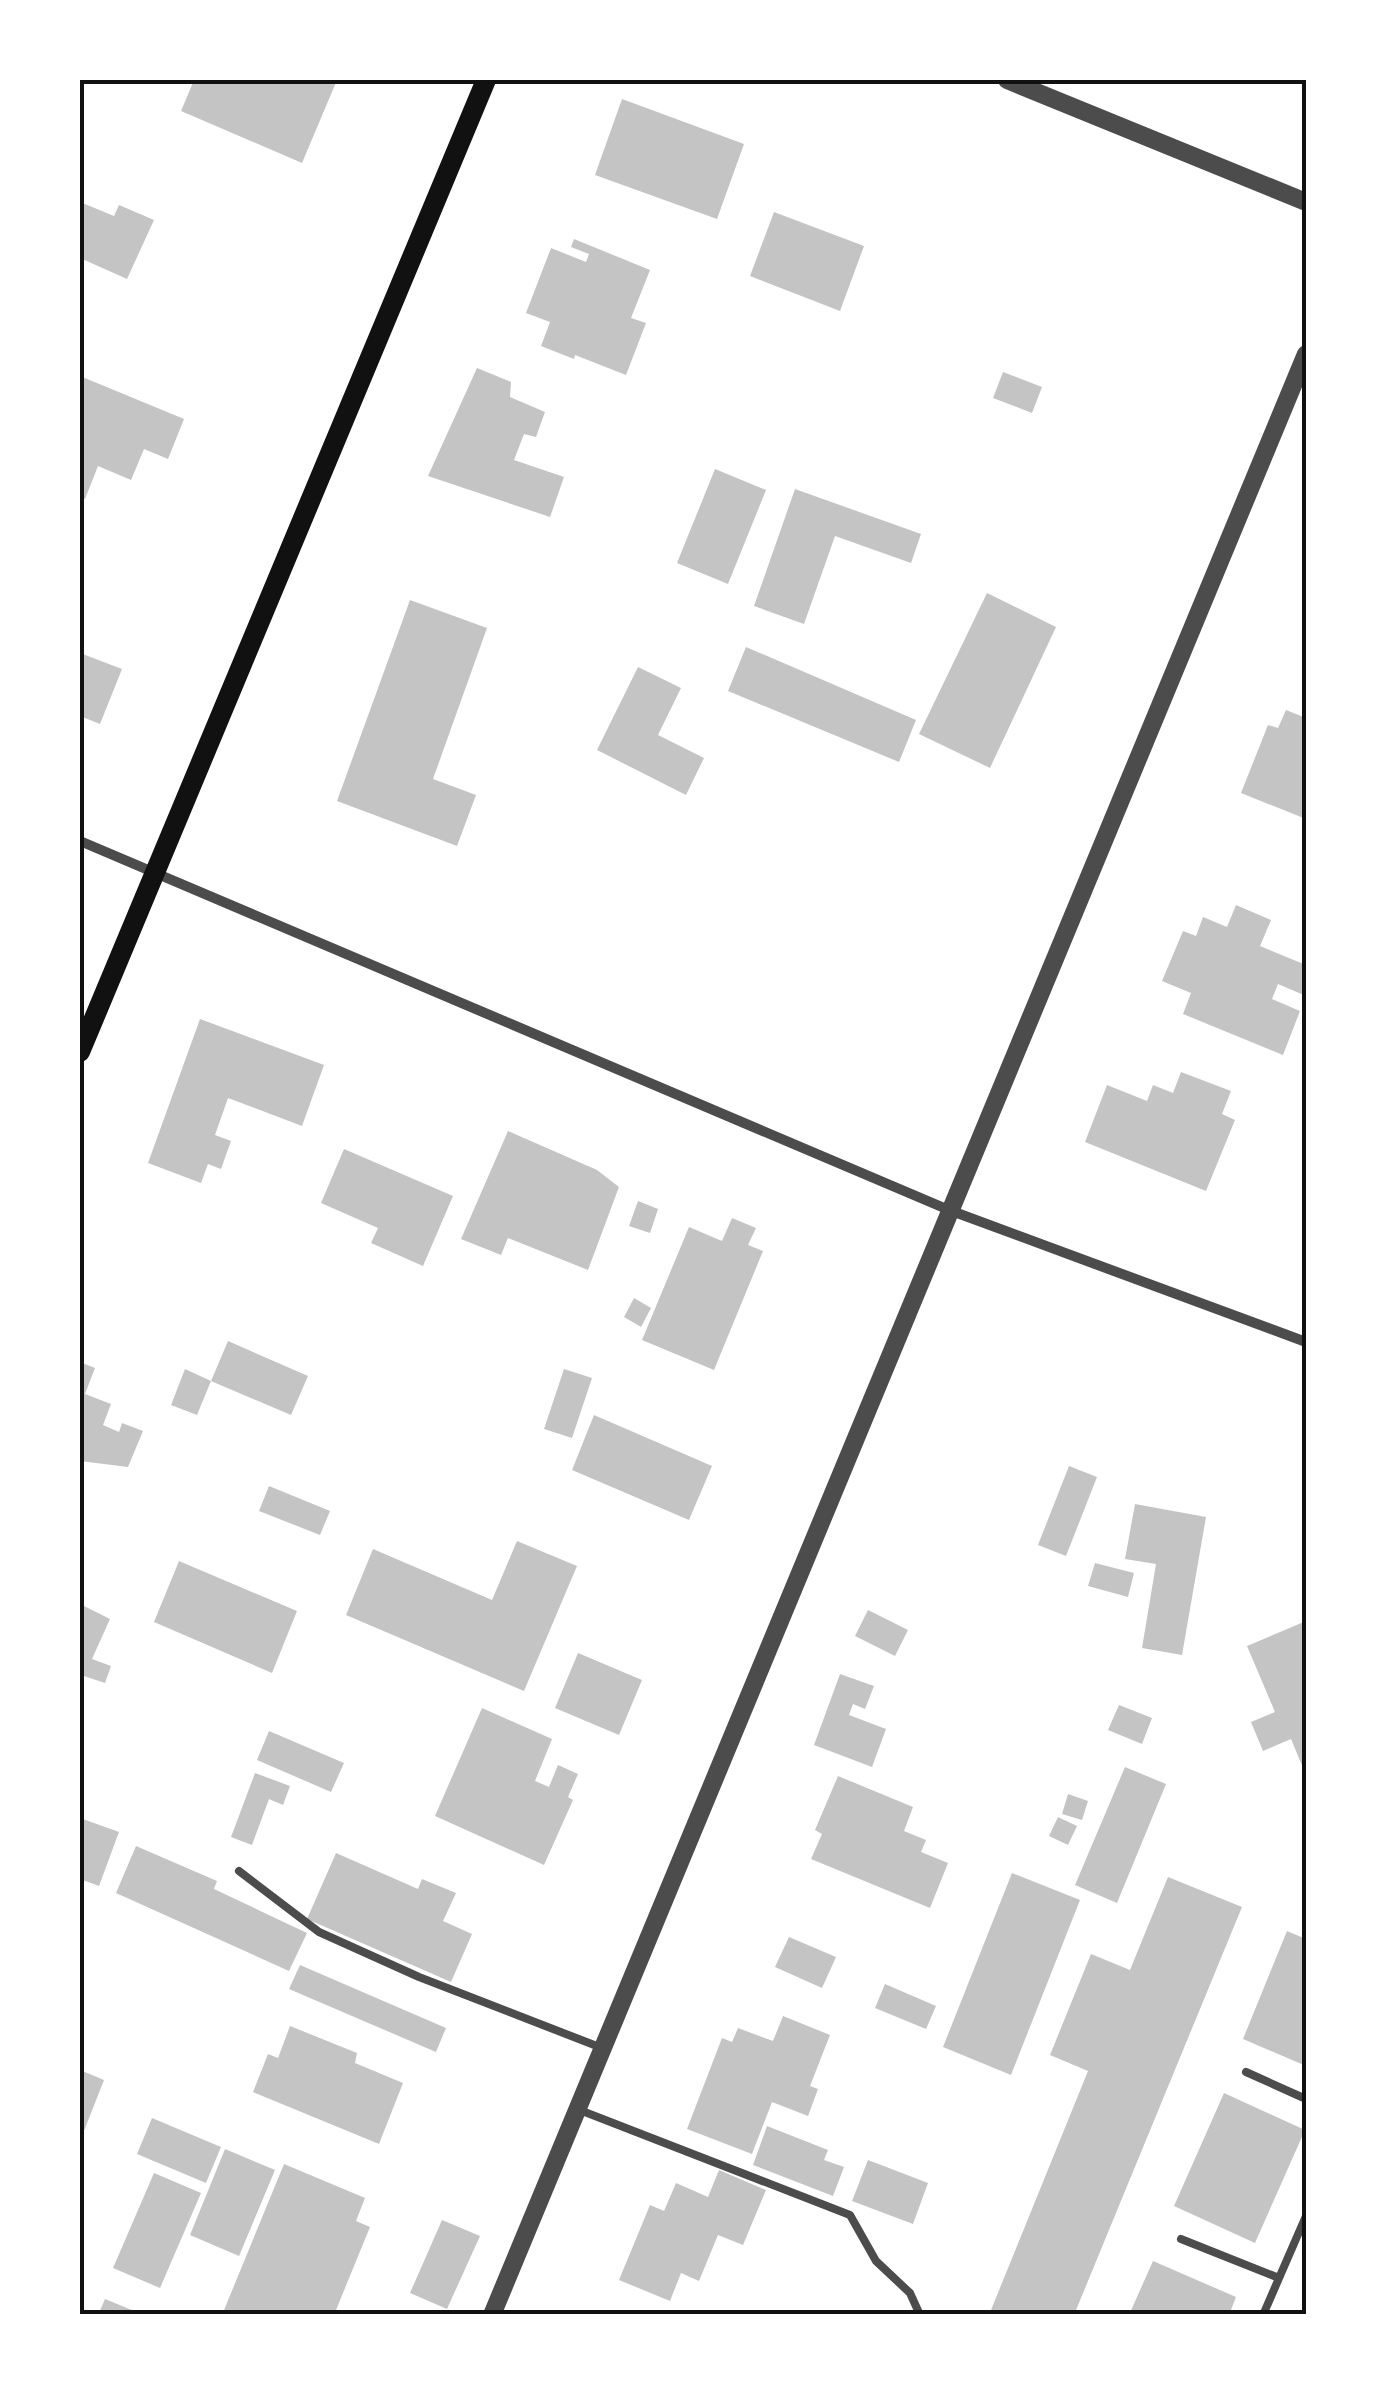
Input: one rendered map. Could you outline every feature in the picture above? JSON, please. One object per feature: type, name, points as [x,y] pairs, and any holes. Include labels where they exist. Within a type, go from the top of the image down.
[{"type":"main road","points":[[80,1052],[486,80]]},
{"type":"street","points":[[1007,80],[1306,202]]},
{"type":"street","points":[[492,2315],[1306,354]]},
{"type":"street","points":[[80,841],[950,1210],[1306,1342]]},
{"type":"lane","points":[[239,1871],[319,1932],[419,1978],[602,2048]]},
{"type":"lane","points":[[1246,2072],[1306,2098]]},
{"type":"lane","points":[[577,2109],[850,2216],[876,2261],[910,2293],[920,2315]]},
{"type":"lane","points":[[1264,2315],[1306,2216]]},
{"type":"lane","points":[[1181,2239],[1279,2278]]},
{"type":"building","points":[[194,80],[337,80],[302,163],[181,111]]},
{"type":"building","points":[[622,99],[744,144],[717,219],[595,175]]},
{"type":"building","points":[[80,202],[114,216],[119,205],[154,220],[127,279],[80,258]]},
{"type":"building","points":[[774,212],[864,246],[840,311],[750,276]]},
{"type":"building","points":[[574,239],[650,270],[631,318],[646,323],[626,375],[541,346],[550,322],[526,313],[551,248],[586,262],[589,254],[571,247]]},
{"type":"building","points":[[477,368],[511,382],[510,397],[545,412],[536,437],[524,434],[514,460],[564,477],[550,517],[428,476]]},
{"type":"building","points":[[1003,372],[1042,387],[1032,413],[993,398]]},
{"type":"building","points":[[80,376],[184,419],[168,459],[144,449],[131,480],[98,466],[85,499],[80,497]]},
{"type":"building","points":[[715,469],[766,490],[728,584],[677,563]]},
{"type":"building","points":[[795,489],[921,534],[911,563],[835,536],[804,624],[754,606]]},
{"type":"building","points":[[987,593],[1056,627],[990,768],[919,734]]},
{"type":"building","points":[[410,600],[487,628],[433,779],[476,795],[457,846],[337,801]]},
{"type":"building","points":[[746,647],[916,720],[899,762],[728,691]]},
{"type":"building","points":[[80,653],[122,669],[100,724],[80,716]]},
{"type":"building","points":[[638,667],[681,688],[658,735],[704,758],[686,795],[597,750]]},
{"type":"building","points":[[1286,710],[1306,718],[1306,819],[1241,793],[1268,725],[1278,728]]},
{"type":"building","points":[[1236,905],[1271,920],[1260,946],[1306,965],[1306,996],[1278,984],[1272,999],[1300,1011],[1283,1055],[1183,1014],[1191,993],[1162,981],[1183,931],[1196,936],[1203,917],[1227,927]]},
{"type":"building","points":[[200,1019],[324,1065],[302,1126],[228,1098],[215,1135],[231,1141],[221,1169],[208,1164],[201,1183],[148,1163]]},
{"type":"building","points":[[1181,1072],[1231,1091],[1222,1114],[1235,1120],[1206,1191],[1085,1142],[1107,1085],[1147,1101],[1153,1085],[1173,1093]]},
{"type":"building","points":[[508,1131],[597,1170],[619,1187],[588,1270],[508,1238],[501,1255],[461,1239]]},
{"type":"building","points":[[344,1149],[453,1196],[423,1266],[371,1243],[378,1228],[321,1203]]},
{"type":"building","points":[[638,1201],[658,1209],[650,1233],[629,1226]]},
{"type":"building","points":[[732,1218],[756,1228],[748,1245],[763,1251],[714,1370],[642,1340],[689,1227],[722,1241]]},
{"type":"building","points":[[634,1298],[651,1308],[641,1327],[624,1317]]},
{"type":"building","points":[[228,1341],[308,1376],[291,1415],[211,1381]]},
{"type":"building","points":[[80,1362],[95,1368],[85,1394],[111,1404],[103,1425],[119,1432],[122,1423],[143,1431],[128,1467],[80,1461]]},
{"type":"building","points":[[185,1369],[211,1381],[197,1415],[171,1405]]},
{"type":"building","points":[[564,1369],[592,1378],[572,1438],[544,1429]]},
{"type":"building","points":[[594,1415],[712,1466],[689,1520],[572,1470]]},
{"type":"building","points":[[1069,1466],[1097,1477],[1066,1556],[1038,1545]]},
{"type":"building","points":[[269,1486],[330,1511],[320,1535],[259,1511]]},
{"type":"building","points":[[1135,1504],[1206,1517],[1182,1655],[1142,1648],[1156,1564],[1125,1559]]},
{"type":"building","points":[[517,1541],[577,1566],[524,1691],[346,1615],[373,1549],[492,1600]]},
{"type":"building","points":[[179,1561],[297,1611],[272,1673],[154,1622]]},
{"type":"building","points":[[1095,1563],[1134,1573],[1128,1597],[1088,1586]]},
{"type":"building","points":[[80,1604],[110,1619],[92,1659],[111,1666],[105,1683],[84,1676],[80,1685]]},
{"type":"building","points":[[868,1610],[908,1630],[895,1656],[855,1636]]},
{"type":"building","points":[[1306,1621],[1306,1775],[1291,1739],[1263,1751],[1251,1722],[1275,1712],[1247,1646]]},
{"type":"building","points":[[578,1653],[642,1680],[619,1735],[555,1708]]},
{"type":"building","points":[[840,1674],[874,1686],[865,1709],[853,1704],[849,1715],[886,1729],[872,1767],[814,1745]]},
{"type":"building","points":[[1119,1705],[1152,1718],[1142,1744],[1108,1730]]},
{"type":"building","points":[[482,1708],[552,1739],[535,1781],[549,1787],[558,1765],[578,1774],[568,1797],[573,1800],[544,1865],[435,1816]]},
{"type":"building","points":[[269,1731],[344,1763],[331,1792],[257,1760]]},
{"type":"building","points":[[1125,1767],[1166,1784],[1117,1903],[1075,1885]]},
{"type":"building","points":[[255,1773],[290,1786],[283,1805],[269,1799],[252,1845],[231,1837]]},
{"type":"building","points":[[838,1776],[913,1807],[904,1831],[926,1840],[921,1852],[948,1863],[930,1908],[811,1859],[822,1834],[815,1830]]},
{"type":"building","points":[[1068,1794],[1088,1801],[1082,1820],[1062,1814]]},
{"type":"building","points":[[1058,1817],[1077,1826],[1068,1845],[1049,1836]]},
{"type":"building","points":[[80,1818],[119,1832],[99,1886],[80,1879]]},
{"type":"building","points":[[136,1846],[217,1881],[214,1889],[307,1933],[289,1971],[116,1893]]},
{"type":"building","points":[[336,1853],[418,1889],[422,1879],[456,1893],[443,1921],[472,1934],[451,1982],[307,1919]]},
{"type":"building","points":[[1012,1873],[1080,1900],[1011,2075],[943,2047]]},
{"type":"building","points":[[1168,1877],[1242,1907],[1074,2315],[989,2315],[1088,2071],[1050,2055],[1091,1954],[1130,1970]]},
{"type":"building","points":[[1287,1931],[1306,1939],[1306,2066],[1243,2039]]},
{"type":"building","points":[[789,1937],[836,1957],[822,1988],[775,1967]]},
{"type":"building","points":[[300,1965],[446,2028],[436,2052],[289,1989]]},
{"type":"building","points":[[885,1984],[936,2006],[926,2029],[875,2008]]},
{"type":"building","points":[[783,2016],[830,2035],[810,2086],[818,2089],[808,2116],[772,2102],[752,2154],[687,2129],[722,2038],[732,2042],[738,2028],[773,2041]]},
{"type":"building","points":[[290,2026],[357,2053],[355,2063],[403,2083],[379,2144],[253,2092],[268,2054],[278,2058]]},
{"type":"building","points":[[80,2070],[104,2080],[80,2141]]},
{"type":"building","points":[[1224,2093],[1305,2130],[1255,2243],[1174,2206]]},
{"type":"building","points":[[152,2118],[221,2147],[206,2183],[137,2154]]},
{"type":"building","points":[[767,2126],[828,2150],[824,2160],[844,2167],[833,2196],[753,2165]]},
{"type":"building","points":[[225,2149],[275,2170],[239,2256],[190,2235]]},
{"type":"building","points":[[868,2160],[928,2183],[913,2224],[852,2201]]},
{"type":"building","points":[[284,2164],[365,2198],[356,2221],[370,2227],[334,2315],[222,2315]]},
{"type":"building","points":[[719,2170],[766,2190],[743,2245],[718,2235],[699,2281],[681,2273],[670,2301],[619,2280],[650,2205],[664,2211],[676,2183],[708,2197]]},
{"type":"building","points":[[154,2173],[201,2193],[160,2288],[113,2268]]},
{"type":"building","points":[[442,2220],[480,2236],[447,2309],[410,2293]]},
{"type":"building","points":[[1153,2261],[1236,2297],[1229,2315],[1129,2315]]},
{"type":"building","points":[[105,2299],[144,2315],[98,2315]]}]
